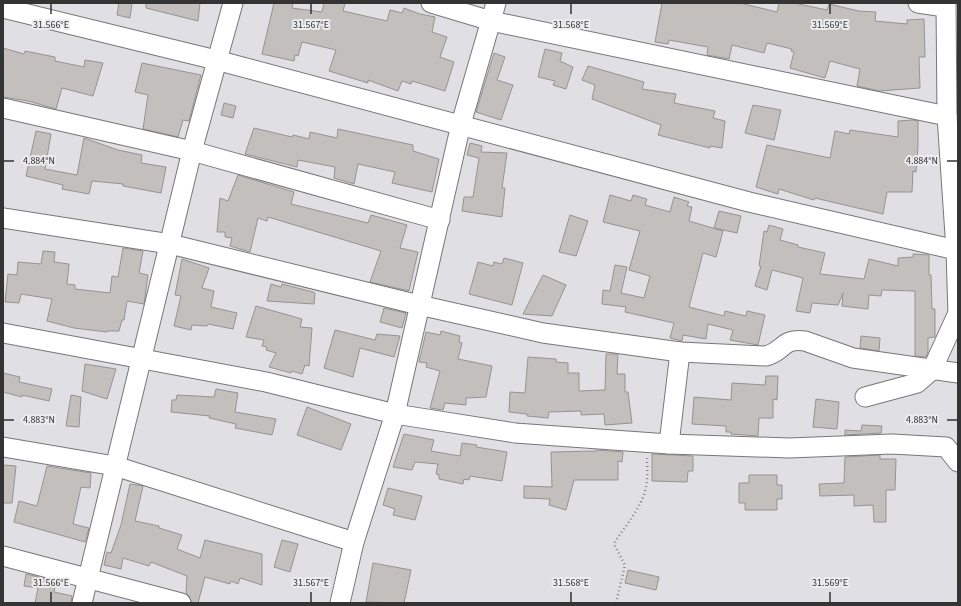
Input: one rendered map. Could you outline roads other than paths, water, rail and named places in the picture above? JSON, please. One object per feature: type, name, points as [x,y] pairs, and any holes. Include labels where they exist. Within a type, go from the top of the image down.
[{"type":"street","points":[[82,603],[192,151],[233,3]]},
{"type":"street","points":[[431,3],[491,21],[947,116]]},
{"type":"street","points":[[340,603],[354,542],[395,414],[418,305],[440,220],[461,124],[496,3]]},
{"type":"street","points":[[865,397],[917,383],[932,370],[958,315],[954,181],[947,116],[952,50],[946,5],[918,3]]},
{"type":"street","points":[[3,8],[216,60],[461,124],[749,202],[956,250]]},
{"type":"street","points":[[3,108],[192,151],[440,220]]},
{"type":"street","points":[[3,218],[170,244],[418,305],[544,333],[680,352],[766,356],[776,352],[791,340],[797,340],[853,358],[958,373]]},
{"type":"street","points":[[3,333],[266,382],[395,414],[515,433],[648,443],[789,448],[900,444],[946,447],[958,462]]},
{"type":"street","points":[[669,444],[680,352]]},
{"type":"street","points":[[3,447],[116,466],[354,542]]},
{"type":"street","points":[[3,556],[181,603]]}]
